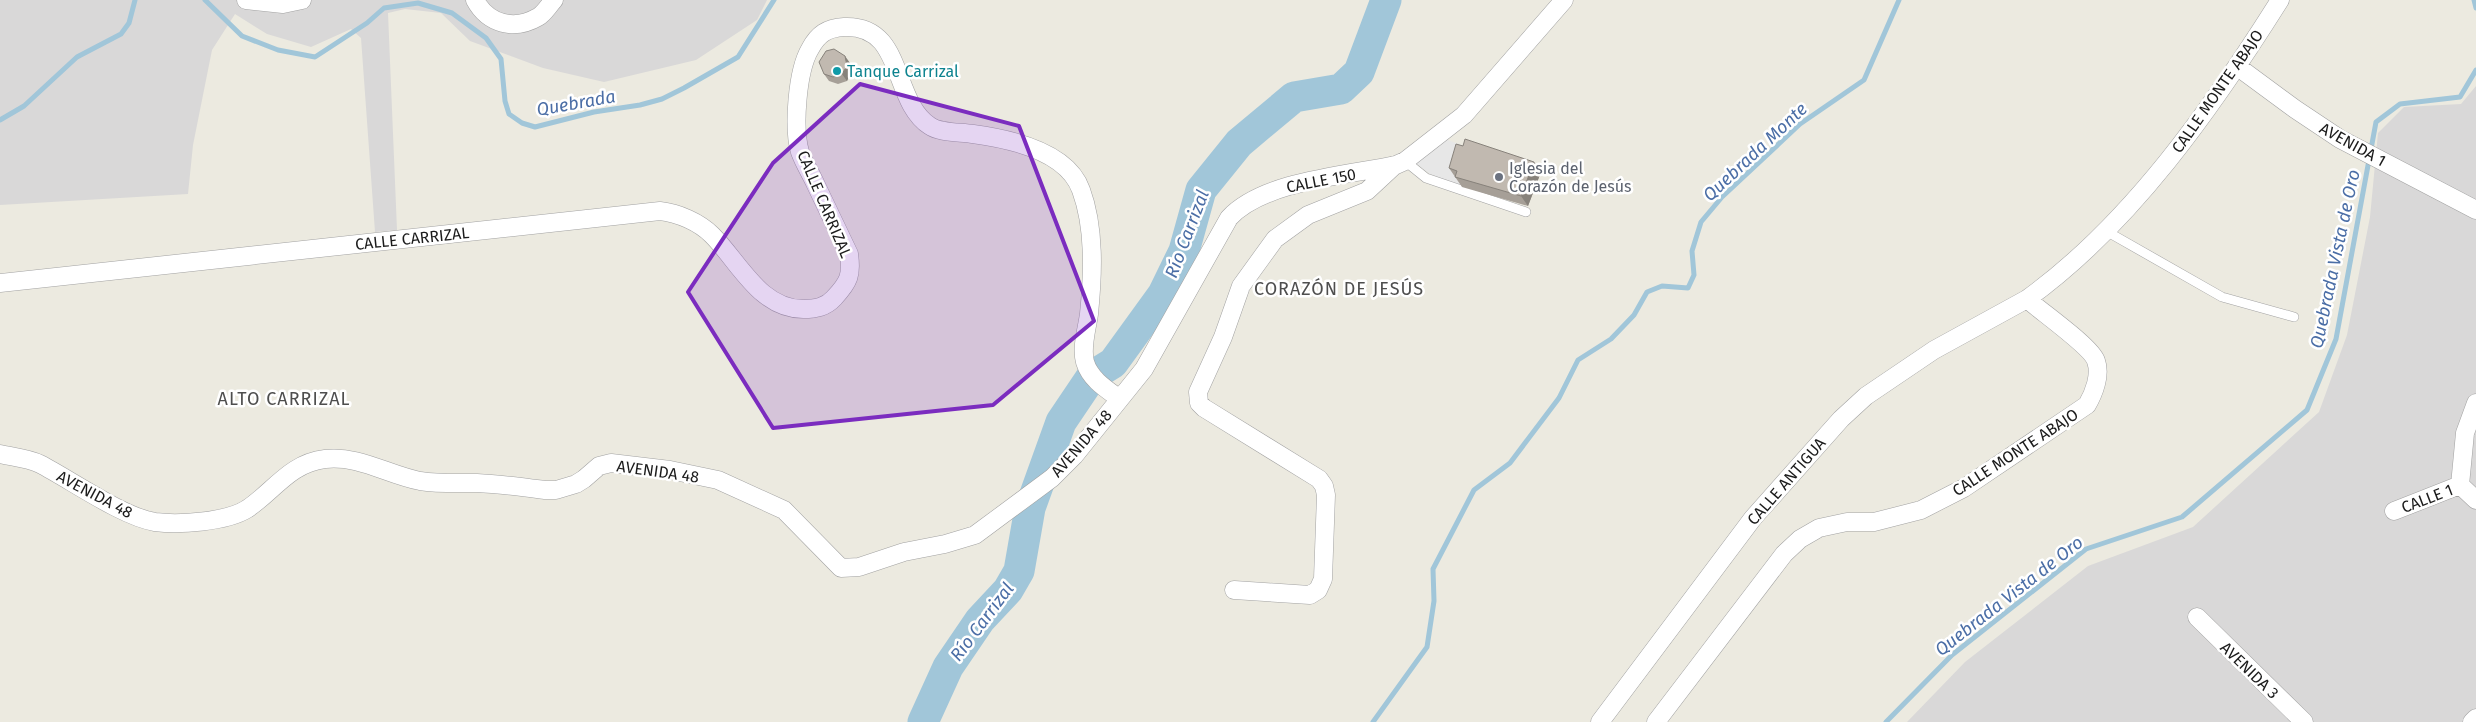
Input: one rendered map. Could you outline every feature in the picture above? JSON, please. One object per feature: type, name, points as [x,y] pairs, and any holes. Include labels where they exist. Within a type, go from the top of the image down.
[{"type":"street","points":[[246,0],[283,4],[302,0]]},
{"type":"street","points":[[474,0],[479,8],[497,22],[515,26],[539,17],[554,0]]},
{"type":"street","name":"CALLE 150","points":[[1120,399],[1144,369],[1230,218],[1240,207],[1278,188],[1400,163],[1464,115],[1564,0]]},
{"type":"street","name":"CALLE MONTE ABAJO","points":[[1656,722],[1784,554],[1800,539],[1819,528],[1847,522],[1874,522],[1921,510],[1964,488],[2087,406],[2094,392],[2098,371],[2096,359],[2086,348],[2027,299],[2106,231],[2167,161],[2238,67],[2280,0]]},
{"type":"street","name":"CALLE CARRIZAL","points":[[0,283],[660,211],[675,212],[710,233],[761,292],[778,304],[794,309],[828,305],[843,289],[851,273],[848,254],[800,151],[797,119],[800,83],[806,55],[817,36],[833,28],[852,27],[870,32],[883,42],[892,58],[913,109],[918,117],[932,128],[1016,142],[1050,158],[1071,171],[1081,189],[1090,216],[1091,281],[1085,338],[1085,361],[1092,376],[1120,399]]},
{"type":"street","name":"AVENIDA 1","points":[[2238,67],[2294,110],[2381,160],[2476,210]]},
{"type":"street","points":[[1234,590],[1310,595],[1318,590],[1323,579],[1326,494],[1319,478],[1204,408],[1199,403],[1198,392],[1223,337],[1241,286],[1275,239],[1308,215],[1367,191],[1400,163]]},
{"type":"street","name":"CALLE ANTIGUA","points":[[1600,722],[1753,518],[1840,419],[1866,396],[1934,350],[2027,299]]},
{"type":"street","name":"AVENIDA 48","points":[[0,454],[38,463],[133,516],[154,522],[188,522],[232,516],[246,509],[276,483],[299,468],[324,459],[342,458],[417,480],[436,483],[492,484],[545,490],[556,490],[576,484],[599,466],[611,463],[670,470],[718,480],[784,510],[837,566],[847,569],[904,552],[945,544],[975,535],[1052,478],[1074,456],[1120,399]]},
{"type":"street","points":[[2476,403],[2465,432],[2460,485],[2476,500]]},
{"type":"street","name":"CALLE 1","points":[[2394,511],[2460,485]]},
{"type":"street","name":"AVENIDA 3","points":[[2197,617],[2304,722]]},
{"type":"street","points":[[2472,722],[2476,718]]},
{"type":"lane","points":[[1400,163],[1426,178],[1526,212]]},
{"type":"lane","points":[[2106,231],[2222,297],[2294,317]]},
{"type":"highlighted area","points":[[860,84],[1019,126],[1094,321],[993,405],[773,428],[688,292],[773,163]]},
{"type":"shaded area","points":[[0,0],[767,0],[757,20],[696,60],[604,82],[543,68],[470,41],[441,13],[405,9],[388,13],[397,230],[375,232],[361,38],[351,29],[311,47],[267,34],[235,14],[212,50],[193,145],[188,194],[0,205]]},
{"type":"shaded area","points":[[2476,86],[2476,722],[1907,722],[1965,662],[2088,566],[2193,527],[2319,412],[2347,335],[2370,217],[2378,133],[2404,107],[2461,104]]},
{"type":"shaded area","points":[[1445,139],[1472,149],[1462,187],[1430,174],[1414,162]]},
{"type":"building","name":"Tanque Carrizal","points":[[834,49],[845,56],[847,66],[842,74],[833,77],[824,74],[819,62],[826,51]]},
{"type":"building","points":[[1465,139],[1534,162],[1521,196],[1455,177],[1457,171],[1449,168],[1456,144],[1463,146]]},
{"type":"waterway","name":"Quebrada","points":[[0,120],[24,106],[77,57],[121,34],[129,23],[135,0]]},
{"type":"waterway","name":"Quebrada","points":[[205,0],[242,36],[278,50],[315,57],[367,23],[384,8],[418,3],[452,13],[486,38],[501,59],[505,101],[509,114],[522,123],[535,127],[594,112],[640,105],[662,99],[684,88],[738,57],[774,0]]},
{"type":"waterway","name":"Río Carrizal","points":[[923,722],[948,667],[980,620],[1008,590],[1019,571],[1030,508],[1061,422],[1092,376],[1113,363],[1163,294],[1184,251],[1201,190],[1239,143],[1294,97],[1341,89],[1359,72],[1386,0]]},
{"type":"waterway","name":"Quebrada Monte","points":[[1373,722],[1427,647],[1434,601],[1433,569],[1474,490],[1510,463],[1559,398],[1578,360],[1611,339],[1634,315],[1647,292],[1662,286],[1688,288],[1694,275],[1692,251],[1701,222],[1722,197],[1800,124],[1864,80],[1899,0]]},
{"type":"waterway","name":"Quebrada Vista de Oro","points":[[2474,0],[2476,8]]},
{"type":"waterway","name":"Quebrada Vista de Oro","points":[[1886,722],[1952,655],[2086,549],[2182,517],[2307,410],[2336,339],[2376,122],[2400,104],[2460,97],[2476,70]]},
{"type":"place","name":"Tanque Carrizal","points":[[837,71]]},
{"type":"place","name":"Iglesia del Corazón de Jesús","points":[[1499,177]]},
{"type":"district","name":"CORAZÓN DE JESÚS","points":[[1339,289]]},
{"type":"district","name":"ALTO CARRIZAL","points":[[284,399]]}]
